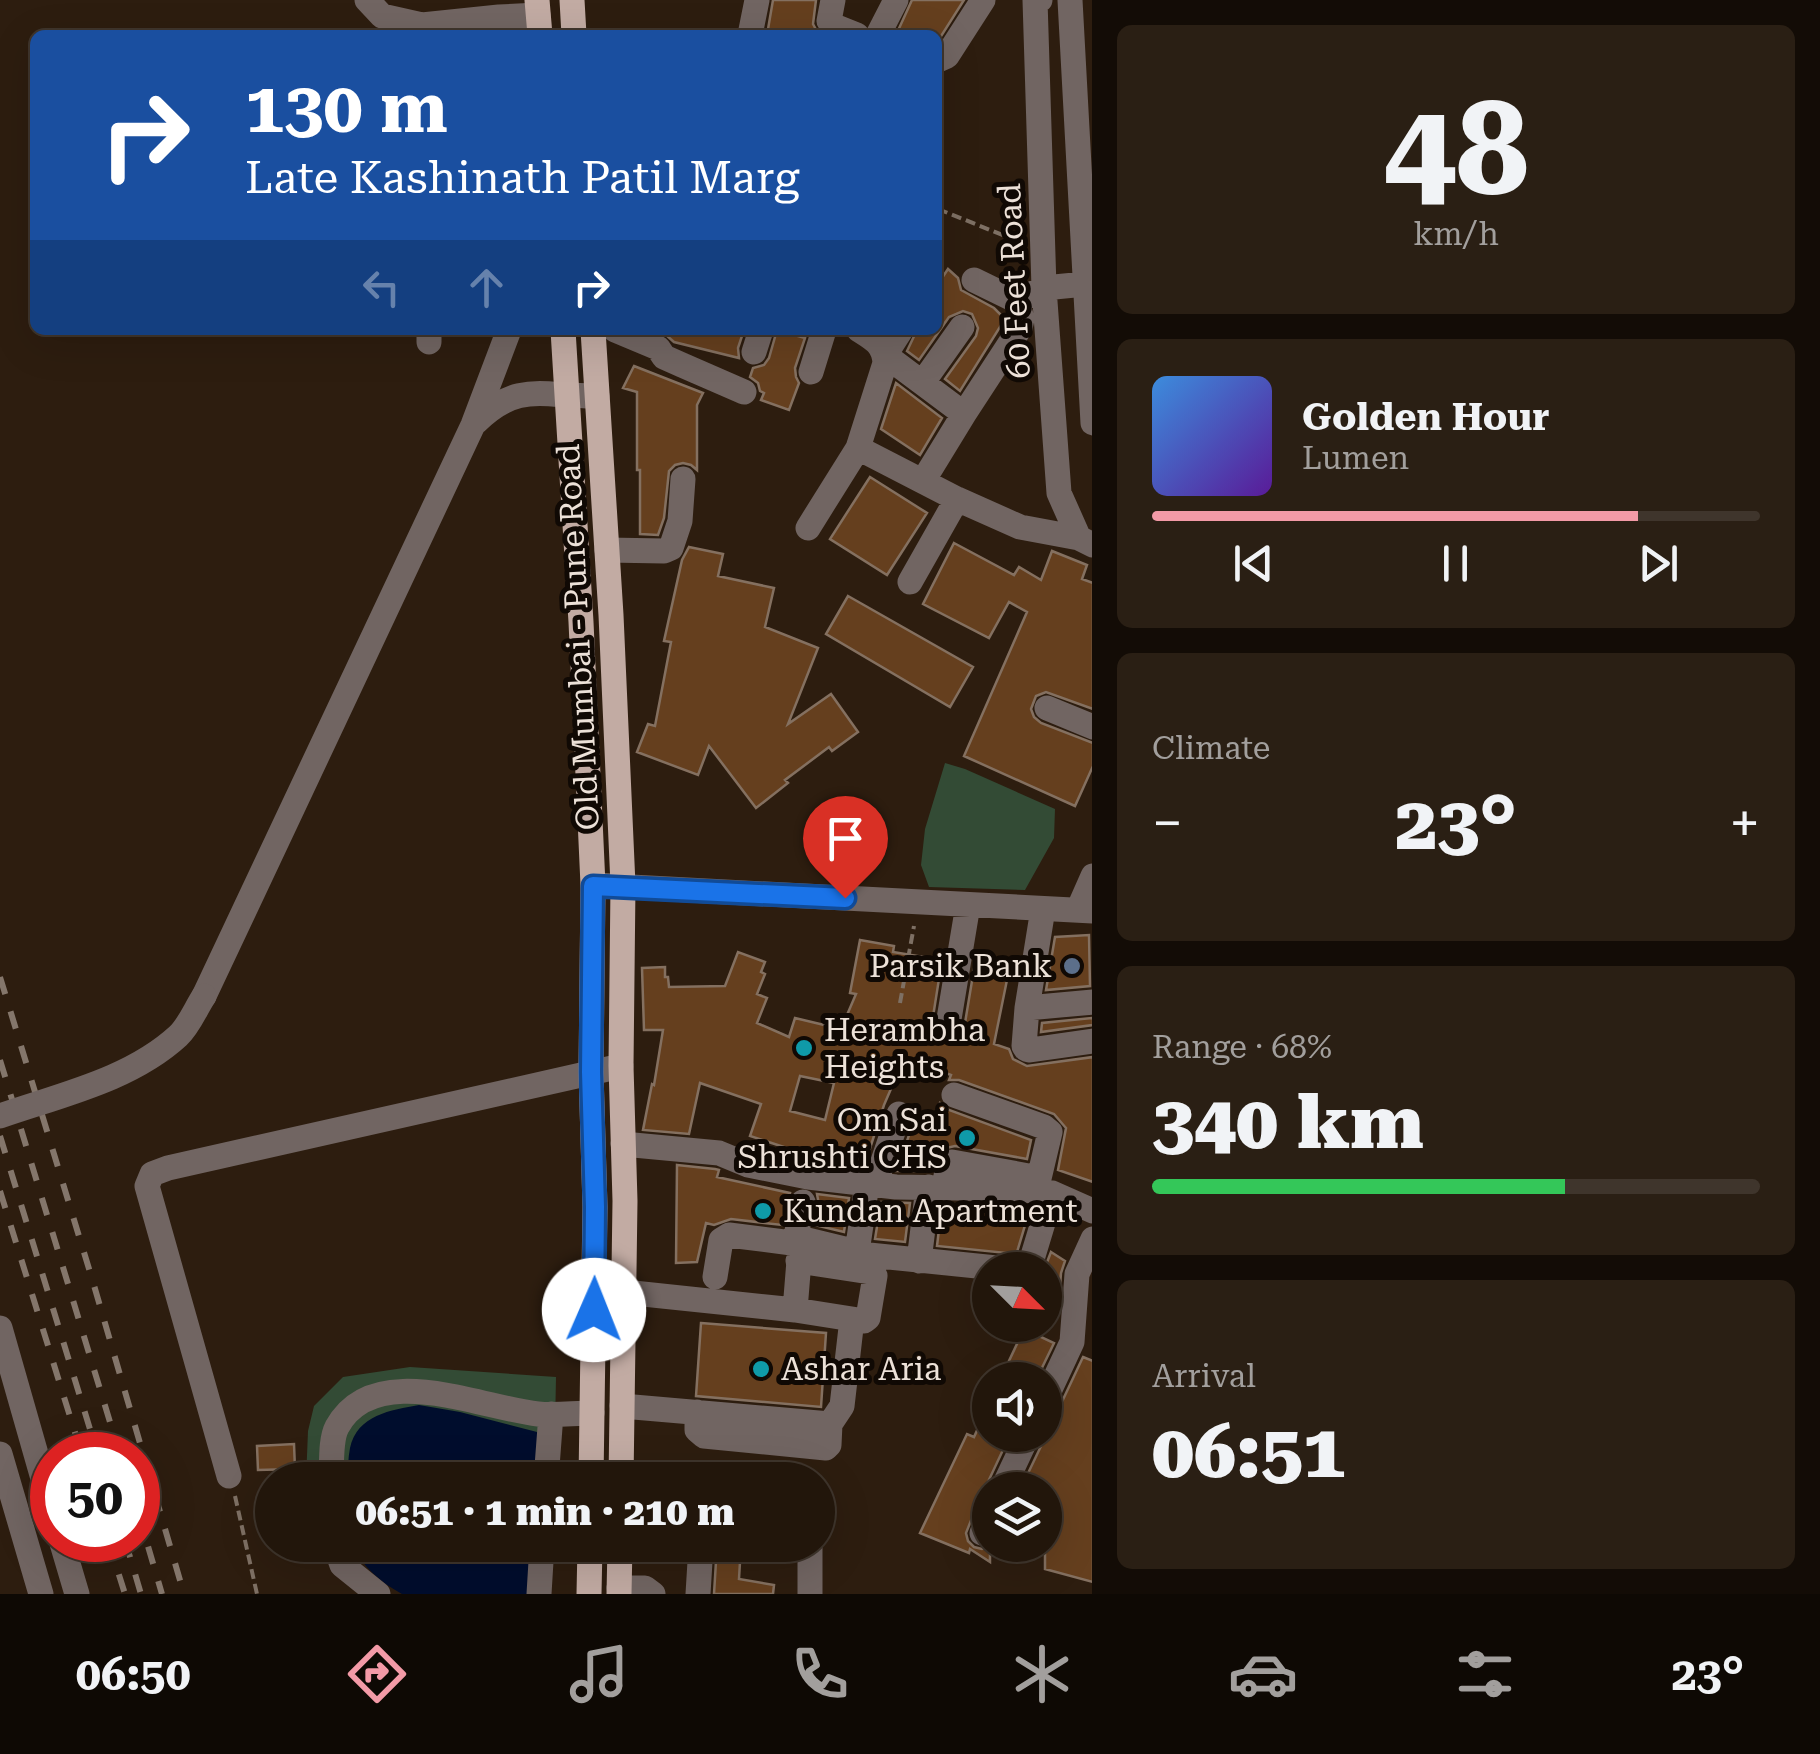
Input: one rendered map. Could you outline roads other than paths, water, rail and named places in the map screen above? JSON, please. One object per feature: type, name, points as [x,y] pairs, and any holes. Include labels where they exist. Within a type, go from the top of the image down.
[{"type":"main road","points":[[572,0],[574,30]]},
{"type":"main road","name":"Old Mumbai - Pune Road","points":[[563,335],[593,886],[591,1462]]},
{"type":"main road","name":"Old Mumbai - Pune Road","points":[[593,335],[623,885],[621,1066],[626,1201],[622,1462]]},
{"type":"main road","points":[[589,1594],[590,1562]]},
{"type":"main road","points":[[619,1591],[620,1562]]},
{"type":"street","points":[[367,0],[382,16],[422,24],[499,8],[538,17]]},
{"type":"street","points":[[751,30],[757,0]]},
{"type":"street","points":[[833,0],[830,21],[845,30]]},
{"type":"street","points":[[881,30],[896,0]]},
{"type":"street","points":[[942,58],[948,56],[983,0]]},
{"type":"street","name":"60 Feet Road","points":[[1038,0],[1044,288],[1059,493],[1086,542]]},
{"type":"street","points":[[1070,0],[1088,253],[1085,284],[1092,423]]},
{"type":"street","points":[[974,280],[1017,300],[1044,288],[1085,284]]},
{"type":"street","points":[[923,481],[1020,328],[1017,300]]},
{"type":"street","points":[[923,382],[962,327]]},
{"type":"street","points":[[0,1116],[119,1074],[181,1034],[204,996],[472,425],[507,335]]},
{"type":"street","points":[[811,372],[822,335]]},
{"type":"street","points":[[808,528],[858,448],[885,363],[879,342],[867,335]]},
{"type":"street","points":[[885,355],[899,335]]},
{"type":"street","points":[[660,339],[664,357],[744,392]]},
{"type":"street","points":[[885,355],[964,414]]},
{"type":"street","points":[[472,425],[492,407],[515,395],[541,392],[597,396]]},
{"type":"street","points":[[858,448],[1020,526],[1086,542]]},
{"type":"street","points":[[607,550],[671,548],[680,520],[683,478]]},
{"type":"street","points":[[910,582],[958,498]]},
{"type":"street","points":[[1047,708],[1092,728]]},
{"type":"street","points":[[593,886],[1085,910],[1092,876]]},
{"type":"street","points":[[948,1025],[968,905]]},
{"type":"street","points":[[1043,909],[1024,1046],[1026,1049],[1092,1040]]},
{"type":"street","points":[[1027,1008],[1092,1002]]},
{"type":"street","points":[[229,1476],[147,1186],[152,1174],[621,1066]]},
{"type":"street","points":[[954,1095],[1050,1132],[1033,1252]]},
{"type":"street","points":[[856,1252],[871,1184],[899,1114]]},
{"type":"street","points":[[623,1144],[719,1154],[808,1177],[871,1184],[1042,1187],[1092,1211]]},
{"type":"street","points":[[919,1261],[936,1188]]},
{"type":"street","points":[[802,1202],[797,1231],[803,1240],[856,1252],[972,1266]]},
{"type":"street","points":[[715,1277],[721,1240],[729,1235],[792,1243],[800,1248],[795,1310]]},
{"type":"street","points":[[1062,1376],[1082,1347],[1077,1274],[1092,1239]]},
{"type":"street","points":[[624,1292],[864,1321],[868,1318],[874,1276],[870,1272],[798,1261]]},
{"type":"street","points":[[622,1406],[830,1424],[842,1406],[852,1319]]},
{"type":"street","points":[[0,1328],[8,1384],[30,1447]]},
{"type":"street","points":[[332,1462],[335,1429],[351,1408],[382,1392],[428,1392],[537,1414],[592,1412]]},
{"type":"street","points":[[547,1462],[550,1414]]},
{"type":"street","points":[[0,1454],[41,1594]]},
{"type":"street","points":[[68,1562],[77,1594]]},
{"type":"street","points":[[341,1562],[378,1594]]},
{"type":"street","points":[[539,1594],[541,1562]]},
{"type":"street","points":[[698,1594],[701,1562]]},
{"type":"street","points":[[810,1562],[810,1594]]},
{"type":"street","points":[[619,1591],[645,1588],[653,1594]]},
{"type":"water","points":[[419,1405],[537,1432],[538,1462],[349,1462],[350,1448],[360,1428],[397,1409]]},
{"type":"water","points":[[363,1562],[532,1562],[530,1594],[402,1594]]},
{"type":"railway","points":[[0,977],[184,1594]]},
{"type":"railway","points":[[0,1060],[113,1432]]},
{"type":"railway","points":[[0,1136],[91,1432]]},
{"type":"railway","points":[[0,1191],[75,1432]]},
{"type":"railway","points":[[115,1562],[125,1594]]},
{"type":"railway","points":[[132,1562],[141,1594]]},
{"type":"railway","points":[[153,1562],[162,1594]]},
{"type":"place","name":"Parsik Bank","points":[[1072,966]]},
{"type":"place","name":"Herambha Heights","points":[[804,1048]]},
{"type":"place","name":"Om Sai Shrushti CHS","points":[[967,1138]]},
{"type":"place","name":"Kundan Apartment","points":[[763,1211]]},
{"type":"place","name":"Ashar Aria","points":[[761,1369]]}]
